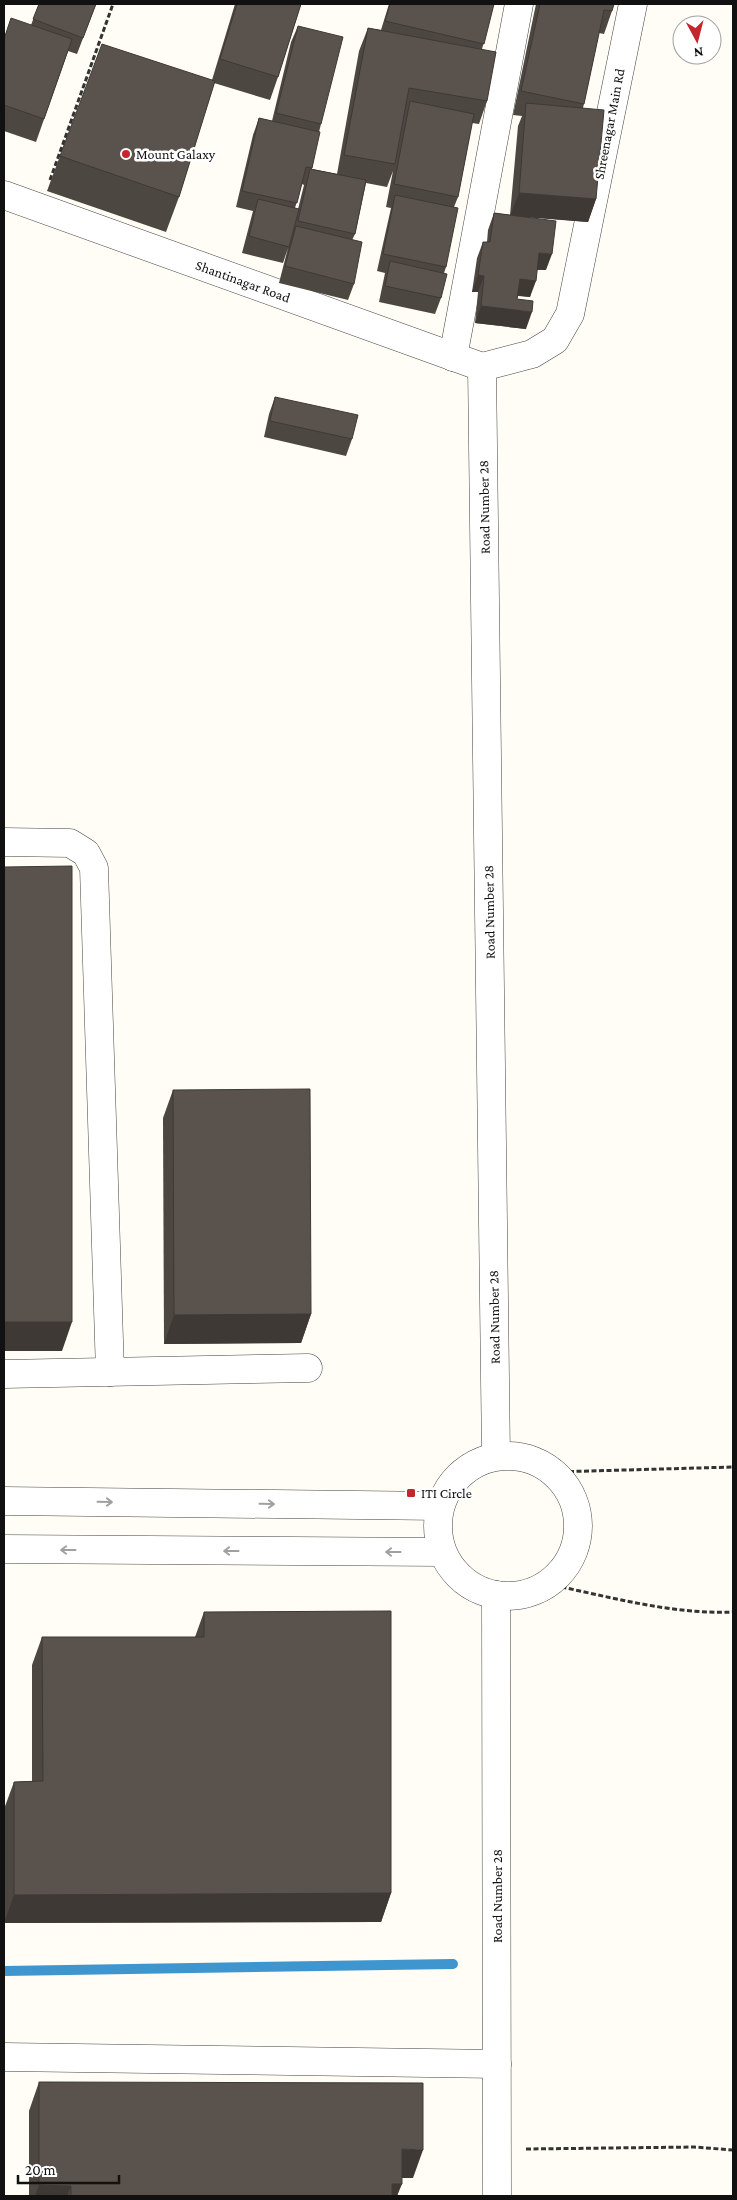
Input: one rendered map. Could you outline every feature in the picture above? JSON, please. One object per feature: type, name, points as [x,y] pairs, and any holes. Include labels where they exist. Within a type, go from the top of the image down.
[{"type":"street","points":[[453,357],[519,4]]},
{"type":"street","name":"Shreenagar Main Rd","points":[[482,367],[532,354],[555,340],[570,314],[633,4]]},
{"type":"street","name":"Shantinagar Road","points":[[4,195],[482,367]]},
{"type":"street","name":"Road Number 28","points":[[482,367],[496,1456]]},
{"type":"street","points":[[4,842],[70,843],[86,853],[94,868],[110,1372]]},
{"type":"street","points":[[4,1374],[308,1368]]},
{"type":"street","points":[[496,1456],[526,1457],[554,1472],[573,1498],[578,1530],[569,1561],[547,1584],[523,1595],[496,1595],[473,1587],[455,1573],[442,1552],[437,1529],[440,1506],[461,1473],[496,1456]]},
{"type":"street","points":[[4,1501],[440,1506]]},
{"type":"street","points":[[4,1549],[442,1552]]},
{"type":"street","name":"Road Number 28","points":[[496,1595],[497,2196]]},
{"type":"street","points":[[4,2058],[497,2064]]},
{"type":"path","points":[[40,208],[113,4]]},
{"type":"path","points":[[554,1472],[733,1467]]},
{"type":"path","points":[[547,1584],[674,1608],[704,1612],[733,1612]]},
{"type":"path","points":[[497,2149],[694,2147],[733,2150]]},
{"type":"building","points":[[39,4],[96,4],[83,38],[33,19]]},
{"type":"building","points":[[237,4],[301,4],[278,77],[220,59]]},
{"type":"building","points":[[390,4],[494,4],[484,44],[385,21]]},
{"type":"building","points":[[540,4],[614,4],[612,11],[604,10],[584,104],[521,91]]},
{"type":"building","points":[[11,18],[72,39],[44,119],[4,105],[4,39]]},
{"type":"building","points":[[298,26],[343,37],[321,124],[276,113]]},
{"type":"building","points":[[368,28],[496,52],[487,101],[409,88],[395,164],[344,155]]},
{"type":"building","name":"Mount Galaxy","points":[[102,44],[215,81],[179,197],[60,156]]},
{"type":"building","points":[[410,101],[474,114],[458,197],[394,184]]},
{"type":"building","points":[[526,103],[604,110],[596,199],[519,193]]},
{"type":"building","points":[[259,118],[320,132],[312,168],[306,167],[297,203],[242,191]]},
{"type":"building","points":[[310,169],[366,180],[355,234],[298,221]]},
{"type":"building","points":[[395,195],[458,208],[446,267],[383,254]]},
{"type":"building","points":[[258,199],[299,209],[289,247],[249,236]]},
{"type":"building","points":[[494,213],[556,221],[552,254],[539,253],[536,281],[520,279],[517,299],[533,301],[532,312],[481,306],[484,276],[478,275],[483,242],[490,242]]},
{"type":"building","points":[[296,226],[362,242],[354,284],[285,266]]},
{"type":"building","points":[[390,261],[447,274],[441,298],[385,286]]},
{"type":"building","points":[[275,397],[358,415],[352,439],[270,421]]},
{"type":"building","points":[[72,866],[72,1322],[4,1322],[4,867]]},
{"type":"building","points":[[310,1089],[311,1314],[174,1315],[173,1090]]},
{"type":"building","points":[[391,1611],[391,1893],[14,1895],[14,1782],[43,1781],[42,1637],[204,1637],[204,1612]]},
{"type":"building","points":[[39,2082],[423,2083],[423,2150],[402,2149],[402,2184],[392,2184],[392,2196],[71,2196],[71,2186],[39,2185]]},
{"type":"waterway","points":[[4,1971],[453,1964]]},
{"type":"place","name":"Mount Galaxy","points":[[126,154]]},
{"type":"place","name":"ITI Circle","points":[[411,1493]]}]
